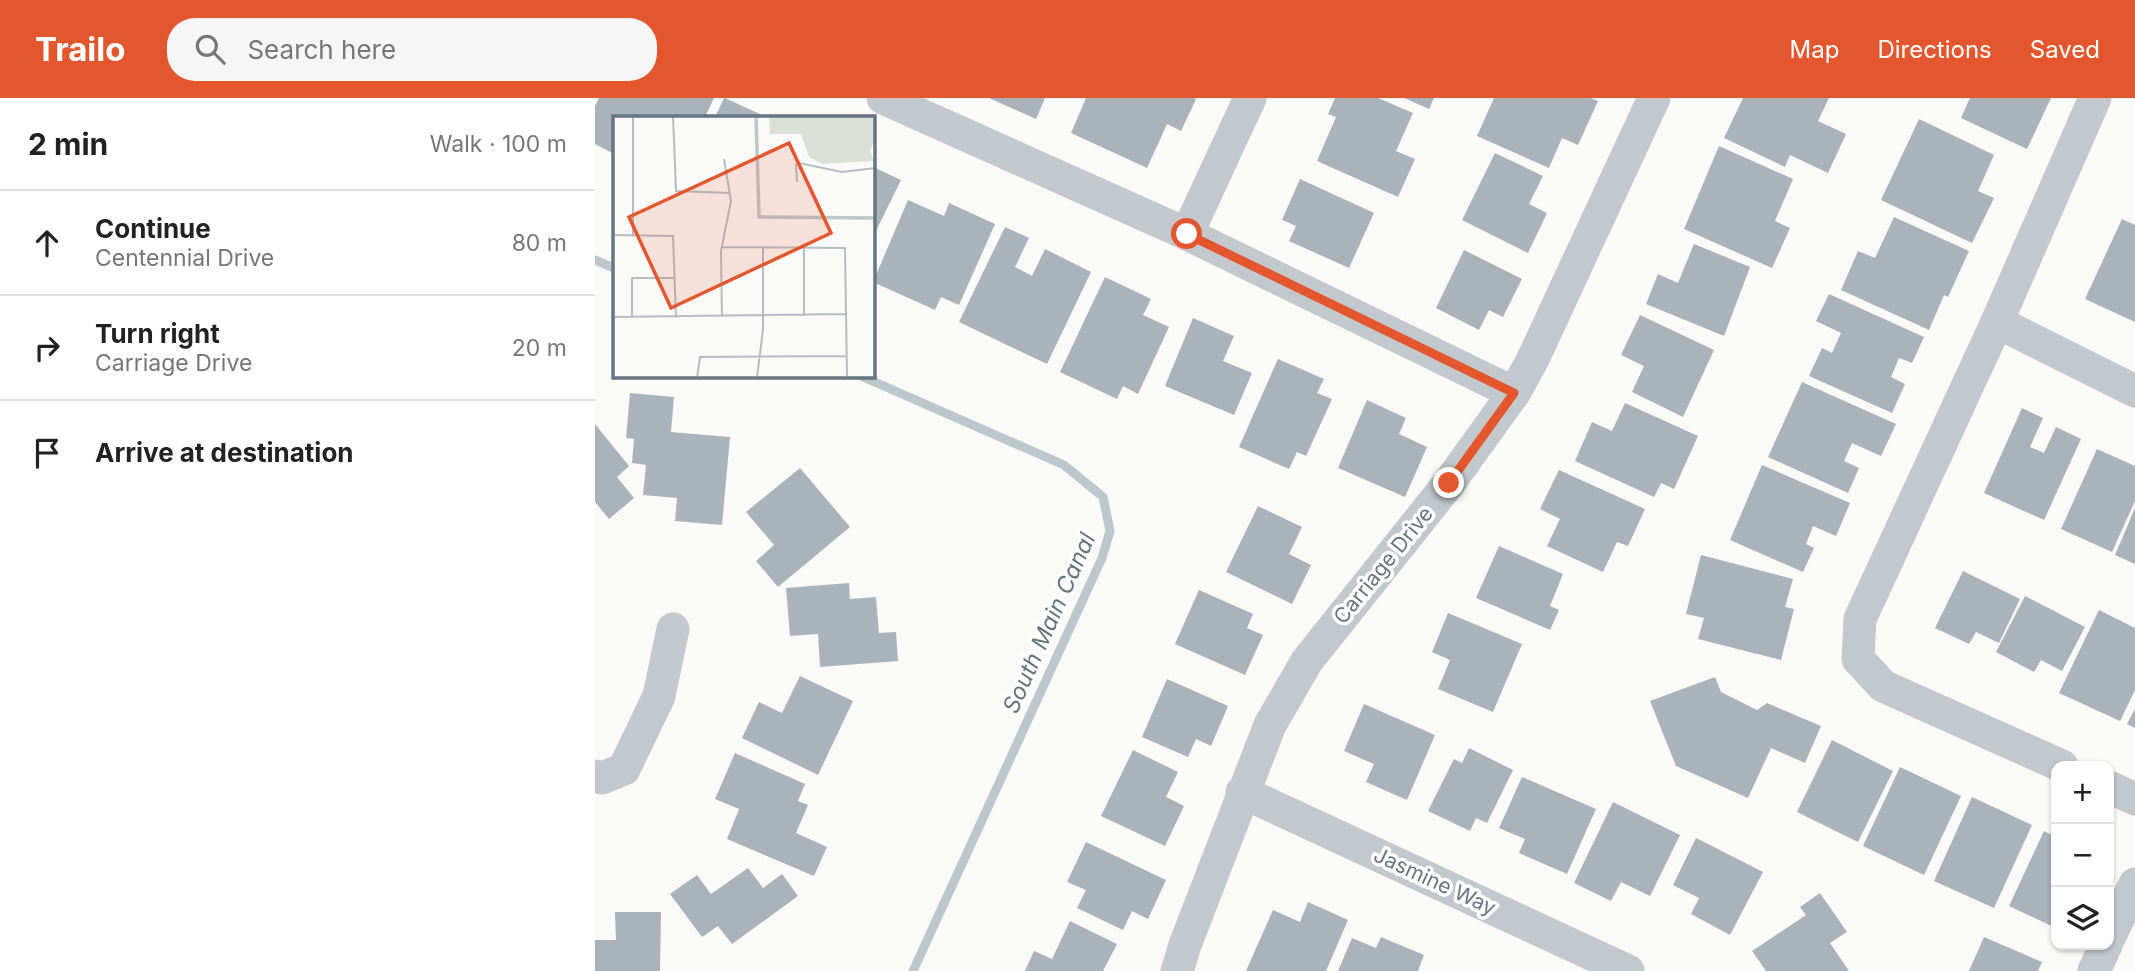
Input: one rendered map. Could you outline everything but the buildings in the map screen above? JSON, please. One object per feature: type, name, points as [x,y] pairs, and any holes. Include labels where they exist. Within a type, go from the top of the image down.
[{"type":"street","points":[[883,98],[1187,234],[1514,393]]},
{"type":"street","points":[[1187,234],[1250,98]]},
{"type":"street","name":"Carriage Drive","points":[[1177,971],[1270,725],[1307,661],[1449,483],[1514,393],[1532,362],[1654,98]]},
{"type":"street","points":[[2051,761],[1883,686],[1858,659],[1860,619],[1997,322],[2095,98]]},
{"type":"street","points":[[1997,322],[2135,391]]},
{"type":"street","points":[[595,776],[602,778],[624,769],[659,696],[673,629]]},
{"type":"street","points":[[2114,789],[2135,799]]},
{"type":"street","name":"Jasmine Way","points":[[1243,792],[1627,971]]},
{"type":"street","points":[[2114,928],[2135,884]]},
{"type":"street","points":[[2094,971],[2104,950]]},
{"type":"waterway","name":"South Main Canal","points":[[595,260],[613,268]]},
{"type":"waterway","name":"South Main Canal","points":[[866,378],[1064,465],[1103,497],[1110,531],[1102,558],[913,971]]},
{"type":"route","points":[[1187,234],[1514,393],[1449,483]]}]
